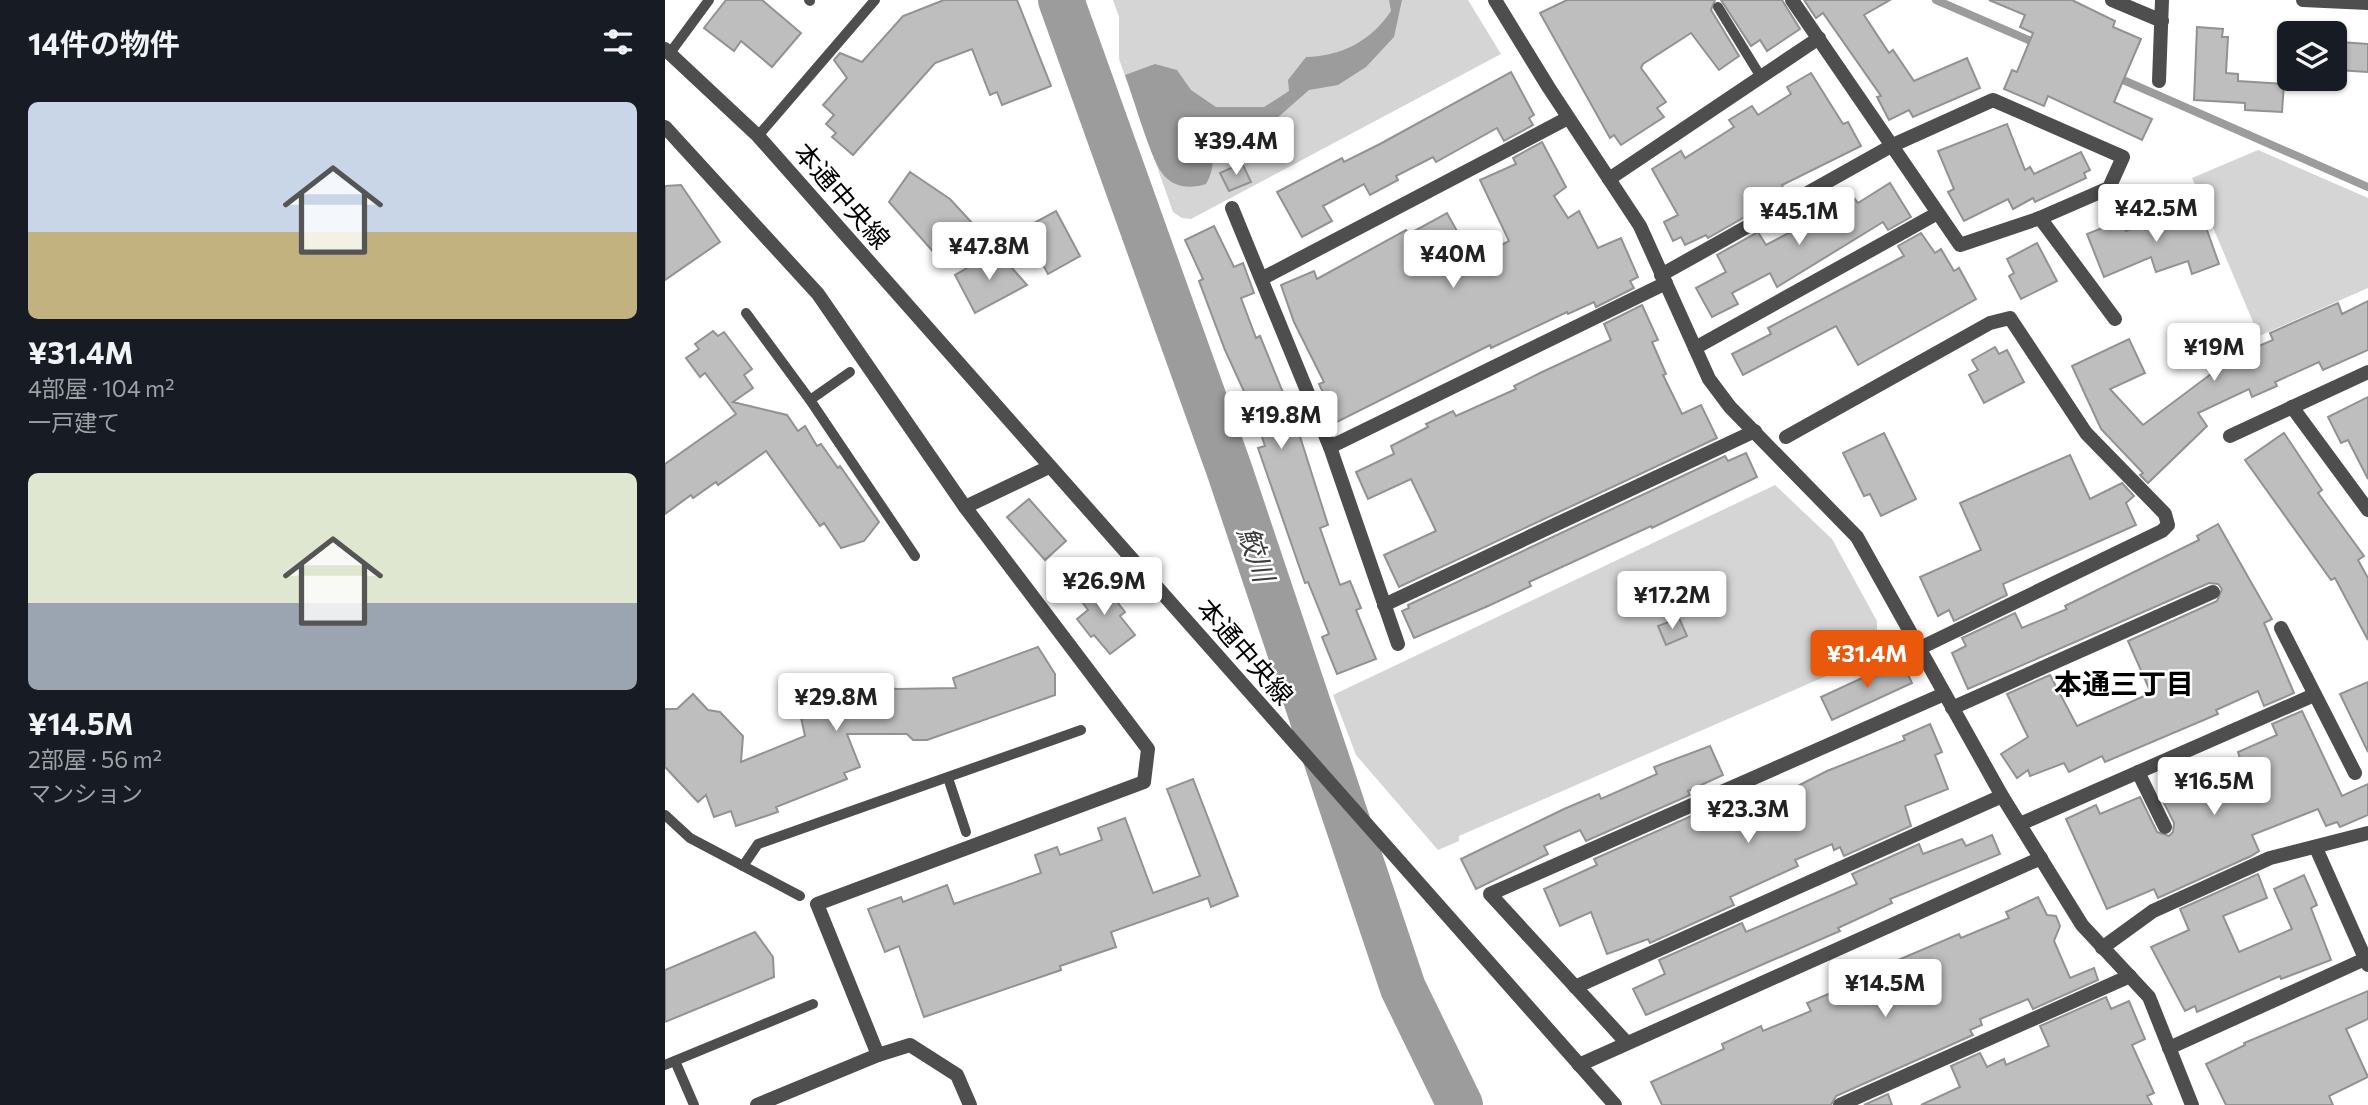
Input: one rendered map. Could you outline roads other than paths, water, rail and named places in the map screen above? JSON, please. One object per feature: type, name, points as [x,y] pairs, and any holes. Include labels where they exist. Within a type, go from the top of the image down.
[{"type":"street","points":[[1495,0],[1568,118],[1640,226],[1709,379],[1730,407],[1857,537],[2002,796],[2082,925],[2149,997],[2192,1105]]},
{"type":"street","points":[[1330,447],[1664,279],[1893,145],[1993,100],[2123,157],[2109,188],[2040,218],[1959,245],[1936,214],[1893,145],[1792,0]]},
{"type":"street","points":[[2112,0],[2162,21]]},
{"type":"street","points":[[2159,81],[2162,0]]},
{"type":"street","points":[[2303,0],[2368,3]]},
{"type":"street","points":[[1609,179],[1819,38]]},
{"type":"street","name":"本通中央線","points":[[667,51],[758,136],[1615,1105]]},
{"type":"street","points":[[1262,278],[1568,118]]},
{"type":"street","points":[[665,127],[818,294],[965,507],[1148,749],[1144,782],[817,904],[878,1055]]},
{"type":"street","points":[[1233,208],[1330,447],[1398,644]]},
{"type":"street","points":[[1695,348],[1936,214]]},
{"type":"street","points":[[2040,218],[2115,319]]},
{"type":"street","points":[[1786,437],[1990,323],[2010,318],[2086,433],[2165,514],[2168,525],[2162,531],[1918,649]]},
{"type":"street","points":[[2230,436],[2368,372]]},
{"type":"street","points":[[2292,407],[2368,510]]},
{"type":"street","points":[[1384,605],[1755,431]]},
{"type":"street","points":[[965,507],[1049,467]]},
{"type":"street","points":[[1952,708],[2213,592]]},
{"type":"street","points":[[2281,628],[2355,773]]},
{"type":"street","points":[[1626,1042],[1490,894],[1944,694]]},
{"type":"street","points":[[2020,824],[2314,695]]},
{"type":"street","points":[[2138,772],[2165,827]]},
{"type":"street","points":[[1574,987],[2002,796]]},
{"type":"street","points":[[2102,948],[2153,911],[2270,858],[2368,833]]},
{"type":"street","points":[[2169,1048],[2367,962],[2316,848]]},
{"type":"street","points":[[1579,1065],[2041,858]]},
{"type":"street","points":[[1840,1105],[2130,976]]},
{"type":"street","points":[[757,1105],[878,1055],[910,1045],[957,1075],[970,1105]]},
{"type":"lane","points":[[667,51],[709,0]]},
{"type":"lane","points":[[758,136],[875,0]]},
{"type":"lane","points":[[1718,7],[1761,77]]},
{"type":"lane","points":[[746,313],[810,400],[915,556]]},
{"type":"lane","points":[[810,400],[851,372]]},
{"type":"lane","points":[[743,866],[758,844],[1081,730]]},
{"type":"lane","points":[[948,778],[966,832]]},
{"type":"lane","points":[[665,815],[689,838],[800,896]]},
{"type":"lane","points":[[694,1105],[670,1063],[813,1004]]},
{"type":"waterway","name":"鮫川","points":[[1061,0],[1229,469],[1403,988],[1460,1105]]},
{"type":"waterway","points":[[1936,0],[2038,44]]},
{"type":"waterway","points":[[2114,76],[2368,187]]},
{"type":"district","name":"本通三丁目","points":[[2124,683]]}]
